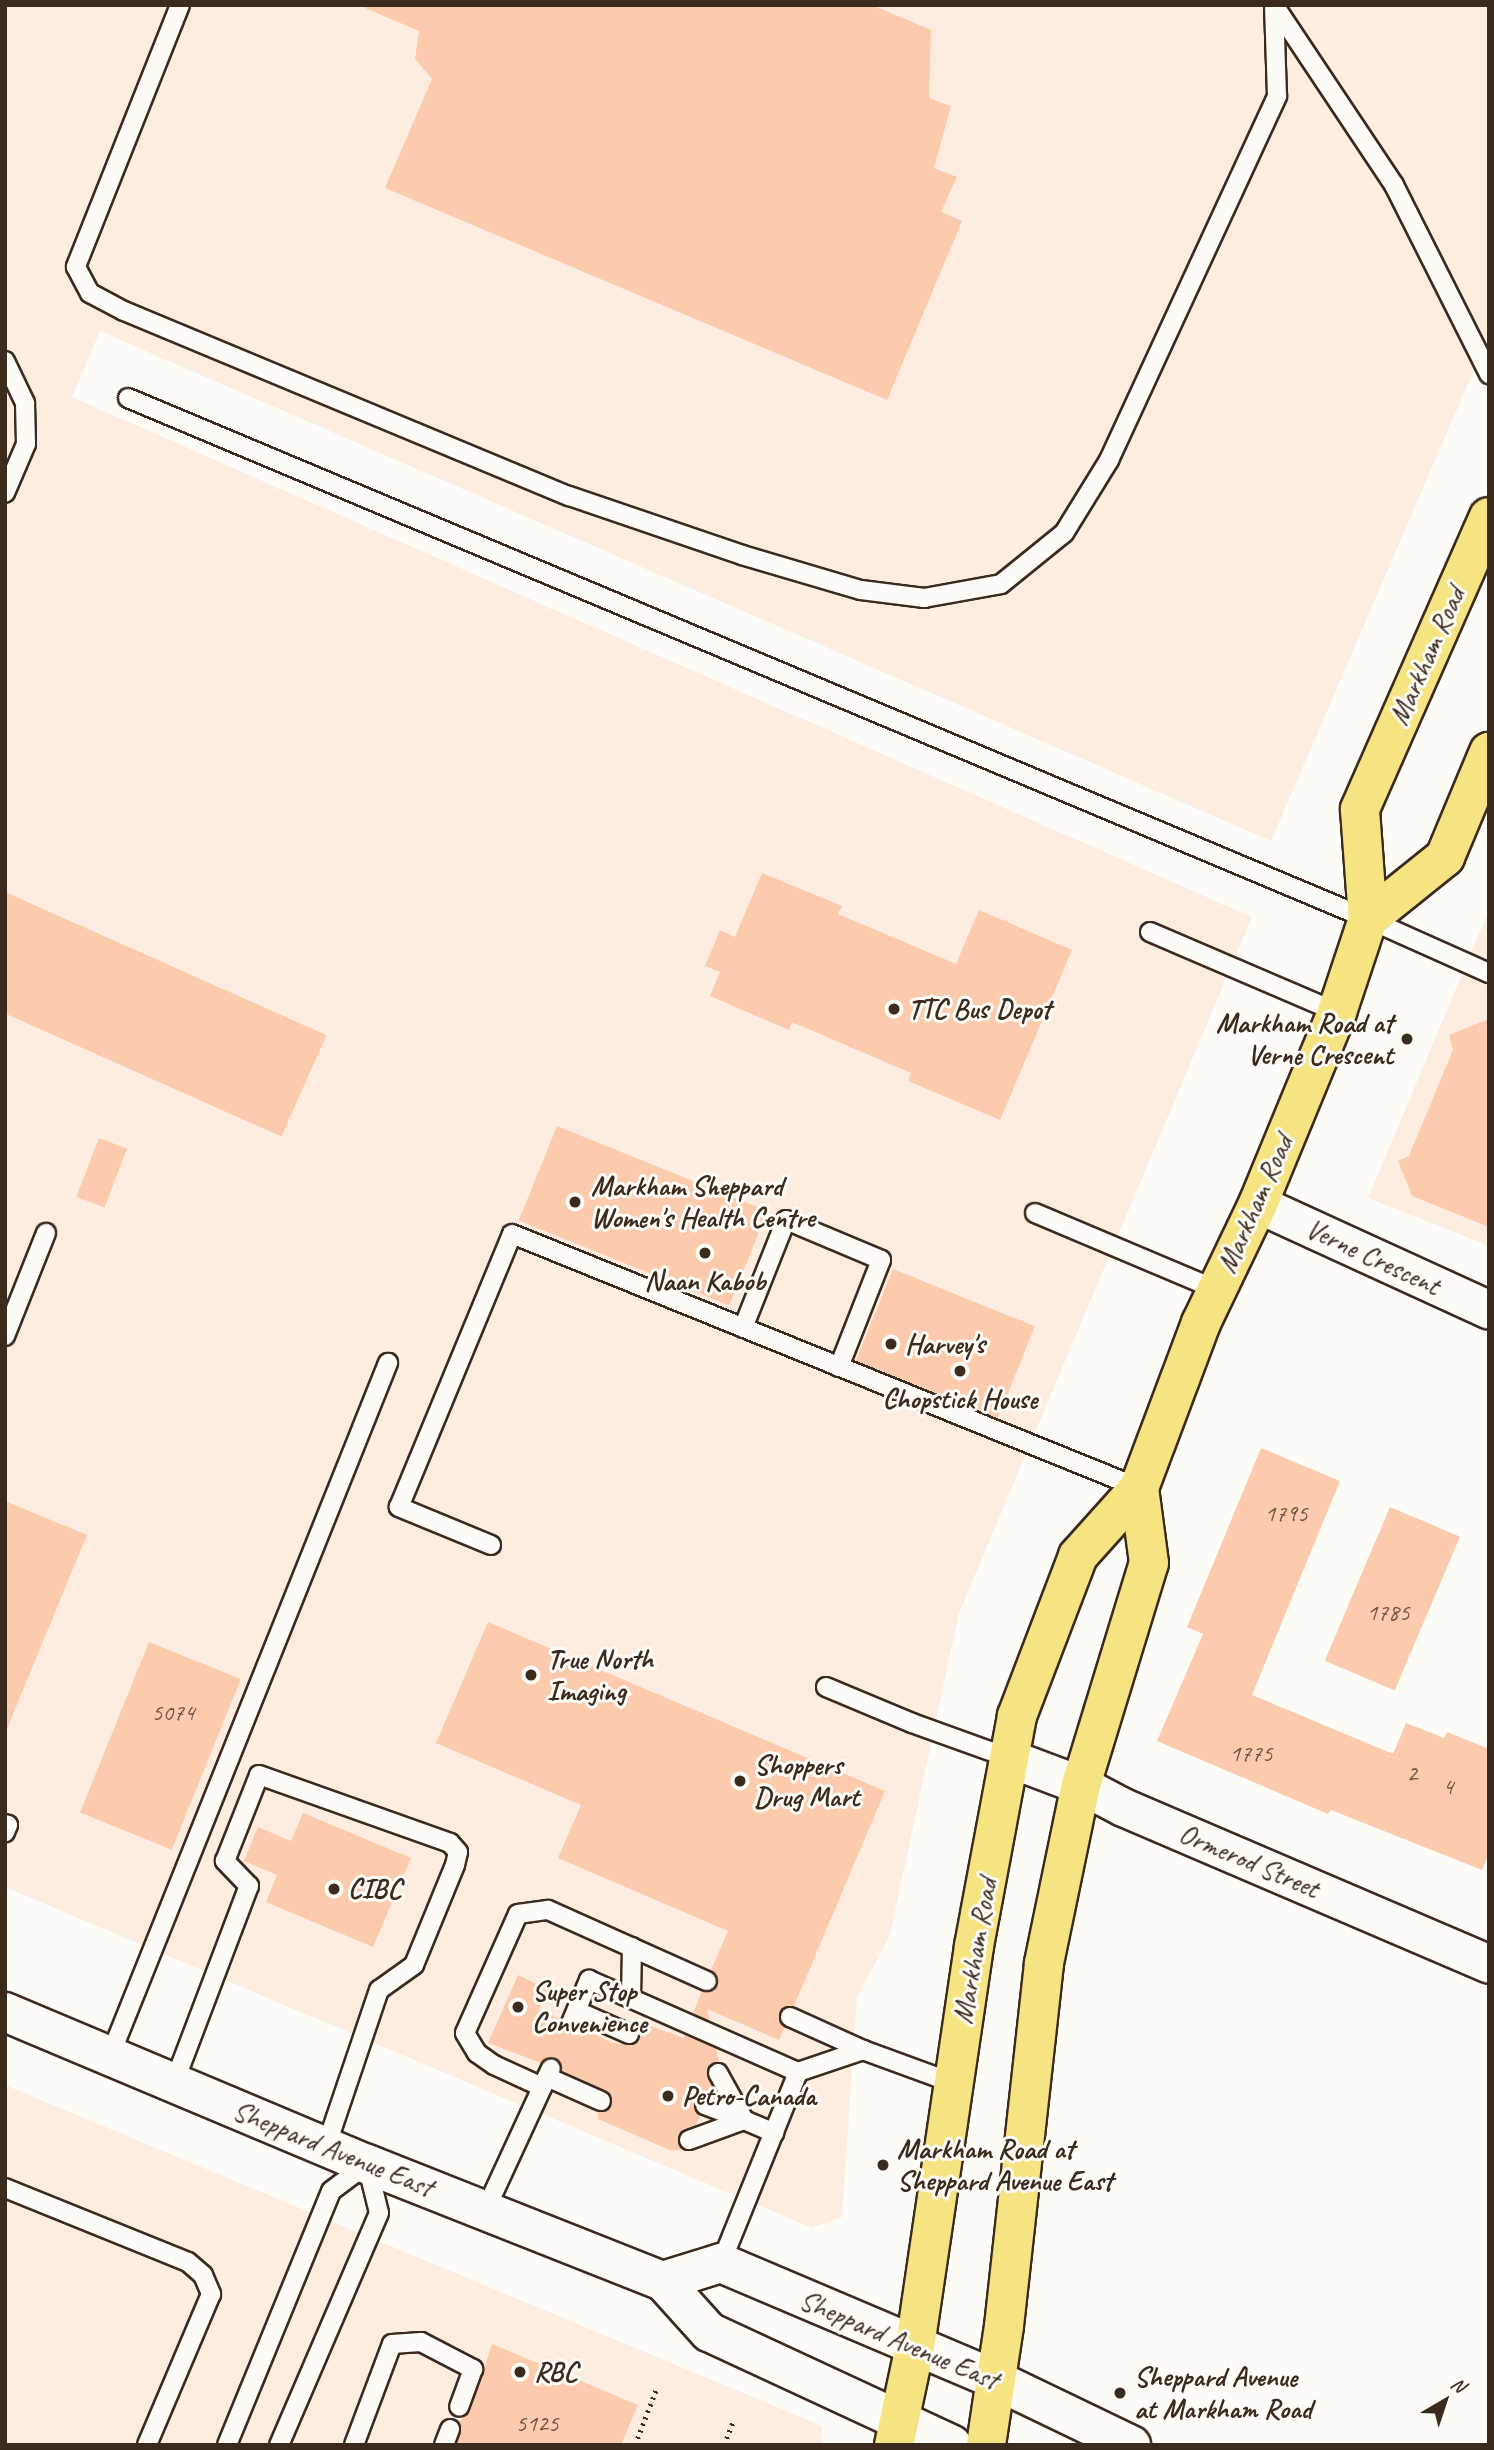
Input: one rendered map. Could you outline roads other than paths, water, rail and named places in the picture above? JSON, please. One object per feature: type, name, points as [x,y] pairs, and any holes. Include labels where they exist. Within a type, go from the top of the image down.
[{"type":"main road","name":"Markham Road","points":[[897,2433],[915,2346],[974,1946],[1017,1716],[1078,1556],[1139,1488],[1201,1323],[1258,1204],[1338,1012],[1368,919],[1360,808],[1489,517]]},
{"type":"main road","points":[[1368,919],[1445,857],[1489,752]]},
{"type":"main road","name":"Markham Road","points":[[986,2445],[996,2380],[1044,1963],[1081,1785],[1149,1563],[1139,1488]]},
{"type":"main road","name":"Sheppard Avenue East","points":[[5,2012],[367,2164],[663,2281],[709,2332],[897,2433],[952,2445]]},
{"type":"main road","points":[[663,2281],[721,2263]]},
{"type":"main road","name":"Sheppard Avenue East","points":[[721,2263],[996,2380],[1131,2445]]},
{"type":"street","name":"Verne Crescent","points":[[1258,1204],[1489,1310]]},
{"type":"street","name":"Ormerod Street","points":[[1009,1758],[1081,1785],[1123,1807],[1489,1964]]},
{"type":"lane","points":[[180,5],[76,267],[90,293],[174,332],[569,496],[742,555],[862,590],[924,598],[1001,584],[1064,533],[1109,460],[1277,96],[1275,6]]},
{"type":"lane","points":[[1275,6],[1394,186],[1489,374]]},
{"type":"lane","points":[[5,361],[25,403],[26,444],[5,493]]},
{"type":"lane","points":[[128,398],[1368,919],[1487,966]]},
{"type":"lane","points":[[1150,932],[1338,1012]]},
{"type":"lane","points":[[1035,1213],[1217,1290]]},
{"type":"lane","points":[[743,1328],[786,1220],[881,1260],[839,1367]]},
{"type":"lane","points":[[5,1336],[46,1233]]},
{"type":"lane","points":[[491,1545],[399,1507],[512,1234],[1139,1488]]},
{"type":"lane","points":[[110,2056],[388,1363]]},
{"type":"lane","points":[[826,1686],[912,1723],[1009,1758]]},
{"type":"lane","points":[[174,2083],[249,1886],[225,1861],[259,1775],[450,1843],[457,1852],[450,1878],[414,1965],[379,1990],[326,2147]]},
{"type":"lane","points":[[5,1824],[8,1825],[5,1832]]},
{"type":"lane","points":[[601,2101],[547,2077],[494,2065],[477,2053],[465,2034],[518,1914],[548,1910],[706,1981]]},
{"type":"lane","points":[[631,1998],[632,1947]]},
{"type":"lane","points":[[629,2034],[574,2017],[589,1980],[798,2072],[863,2050]]},
{"type":"lane","points":[[790,2017],[863,2050],[954,2082]]},
{"type":"lane","points":[[721,2263],[798,2072]]},
{"type":"lane","points":[[718,2073],[744,2120]]},
{"type":"lane","points":[[485,2211],[547,2077]]},
{"type":"lane","points":[[705,2105],[774,2133]]},
{"type":"lane","points":[[689,2140],[744,2120]]},
{"type":"lane","points":[[227,2445],[331,2191],[367,2164],[379,2213],[279,2445]]},
{"type":"lane","points":[[5,2188],[188,2262],[202,2274],[211,2294],[147,2445]]},
{"type":"lane","points":[[354,2445],[392,2344],[421,2342],[473,2369],[459,2407]]},
{"type":"place","name":"TTC Bus Depot","points":[[894,1009]]},
{"type":"place","name":"Markham Road at Verne Crescent","points":[[1407,1039]]},
{"type":"place","name":"Markham Sheppard Women's Health Centre","points":[[575,1202]]},
{"type":"place","name":"Naan Kabob","points":[[705,1253]]},
{"type":"place","name":"Harvey's","points":[[891,1344]]},
{"type":"place","name":"Chopstick House","points":[[960,1371]]},
{"type":"place","name":"True North Imaging","points":[[531,1675]]},
{"type":"place","name":"Shoppers Drug Mart","points":[[740,1781]]},
{"type":"place","name":"CIBC","points":[[334,1889]]},
{"type":"place","name":"Super Stop Convenience","points":[[518,2007]]},
{"type":"place","name":"Petro-Canada","points":[[668,2096]]},
{"type":"place","name":"Markham Road at Sheppard Avenue East","points":[[883,2165]]},
{"type":"place","name":"RBC","points":[[520,2372]]},
{"type":"place","name":"Sheppard Avenue at Markham Road","points":[[1120,2393]]}]
